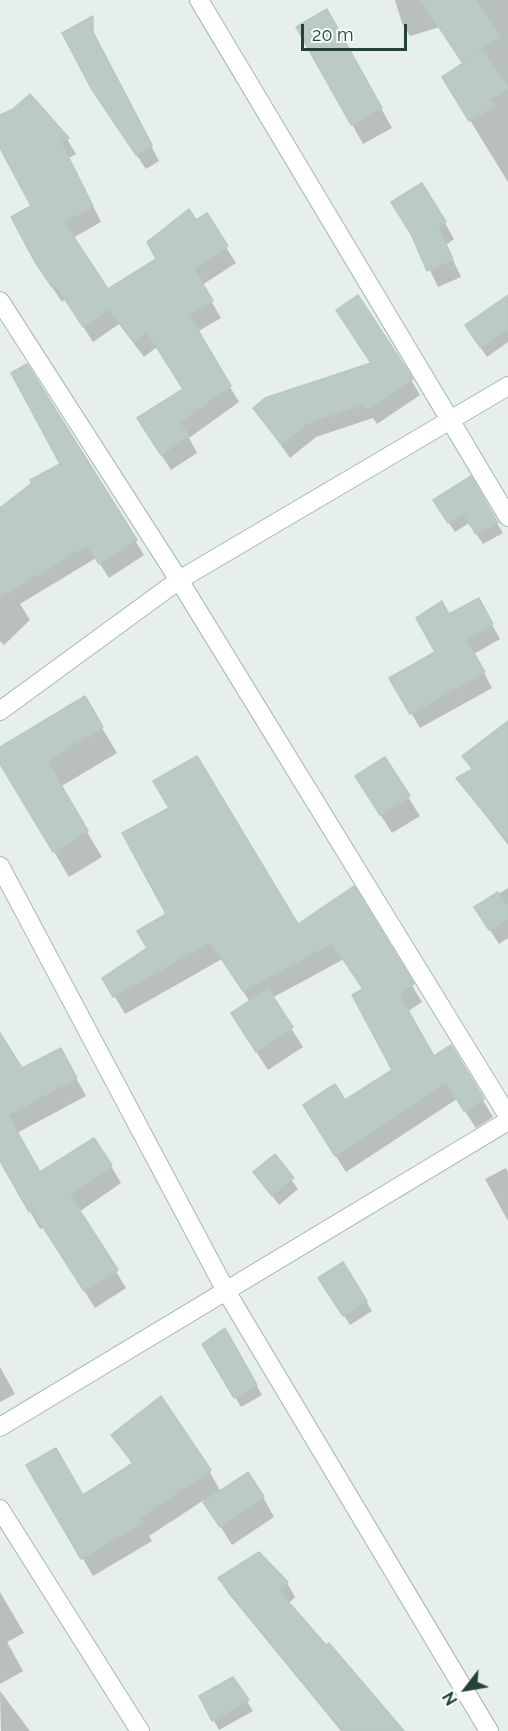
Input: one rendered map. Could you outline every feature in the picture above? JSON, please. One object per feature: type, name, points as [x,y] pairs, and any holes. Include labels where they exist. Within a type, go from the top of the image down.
[{"type":"street","points":[[199,0],[508,517]]},
{"type":"street","points":[[0,301],[179,580],[508,1116]]},
{"type":"street","points":[[0,711],[179,580],[508,386]]},
{"type":"street","points":[[0,866],[226,1291],[489,1731]]},
{"type":"street","points":[[0,1427],[508,1121]]},
{"type":"street","points":[[0,1509],[140,1731]]},
{"type":"building","points":[[421,0],[476,0],[500,36],[462,62]]},
{"type":"building","points":[[327,9],[382,108],[351,125],[296,27]]},
{"type":"building","points":[[93,16],[93,32],[152,145],[136,155],[91,88],[62,33]]},
{"type":"building","points":[[483,50],[508,88],[490,100],[494,106],[469,121],[442,77]]},
{"type":"building","points":[[30,94],[69,138],[61,142],[93,206],[64,222],[108,289],[156,259],[147,242],[189,209],[196,220],[207,213],[228,246],[194,269],[213,301],[189,315],[231,386],[180,422],[189,436],[161,455],[137,418],[183,389],[147,332],[134,342],[109,309],[83,327],[55,284],[52,287],[35,262],[11,217],[31,206],[0,148],[0,115],[13,109]]},
{"type":"building","points":[[422,183],[446,222],[438,227],[453,259],[427,271],[411,234],[391,202]]},
{"type":"building","points":[[358,295],[413,379],[368,410],[364,404],[308,423],[281,444],[253,408],[265,398],[371,363],[336,310]]},
{"type":"building","points":[[508,295],[508,329],[480,347],[465,325]]},
{"type":"building","points":[[27,364],[137,540],[99,564],[87,545],[0,597],[0,508],[32,483],[30,480],[60,464],[11,373]]},
{"type":"building","points":[[471,476],[498,523],[476,534],[463,514],[448,523],[433,500]]},
{"type":"building","points":[[479,598],[493,624],[466,639],[485,672],[410,714],[389,678],[435,652],[416,618],[442,601],[449,614]]},
{"type":"building","points":[[85,696],[103,727],[47,761],[88,831],[53,852],[0,764],[0,747]]},
{"type":"building","points":[[508,721],[508,842],[456,778],[473,769],[462,756]]},
{"type":"building","points":[[197,756],[298,924],[354,886],[414,984],[399,994],[434,1056],[451,1045],[484,1099],[464,1111],[446,1082],[335,1156],[303,1105],[335,1084],[345,1100],[392,1070],[352,995],[363,989],[332,943],[243,991],[210,942],[113,997],[102,978],[147,948],[137,931],[166,914],[122,833],[169,808],[153,781]]},
{"type":"building","points":[[385,757],[410,796],[380,815],[355,776]]},
{"type":"building","points":[[498,892],[508,908],[508,918],[489,930],[474,907]]},
{"type":"building","points":[[268,989],[293,1027],[256,1052],[231,1013]]},
{"type":"building","points":[[0,1033],[22,1068],[61,1048],[77,1078],[8,1115],[40,1172],[94,1138],[112,1165],[70,1195],[118,1270],[84,1291],[32,1210],[29,1212],[0,1161]]},
{"type":"building","points":[[275,1154],[294,1178],[272,1196],[253,1172]]},
{"type":"building","points":[[343,1262],[367,1301],[343,1316],[318,1278]]},
{"type":"building","points":[[225,1328],[257,1385],[234,1398],[202,1344]]},
{"type":"building","points":[[161,1396],[211,1470],[140,1517],[143,1522],[81,1559],[26,1465],[56,1448],[83,1495],[133,1463],[111,1435]]},
{"type":"building","points":[[248,1472],[264,1497],[220,1527],[203,1502]]},
{"type":"building","points":[[259,1552],[288,1582],[279,1591],[326,1645],[329,1643],[404,1731],[343,1731],[218,1578]]},
{"type":"building","points":[[233,1677],[249,1700],[212,1721],[199,1696]]}]
